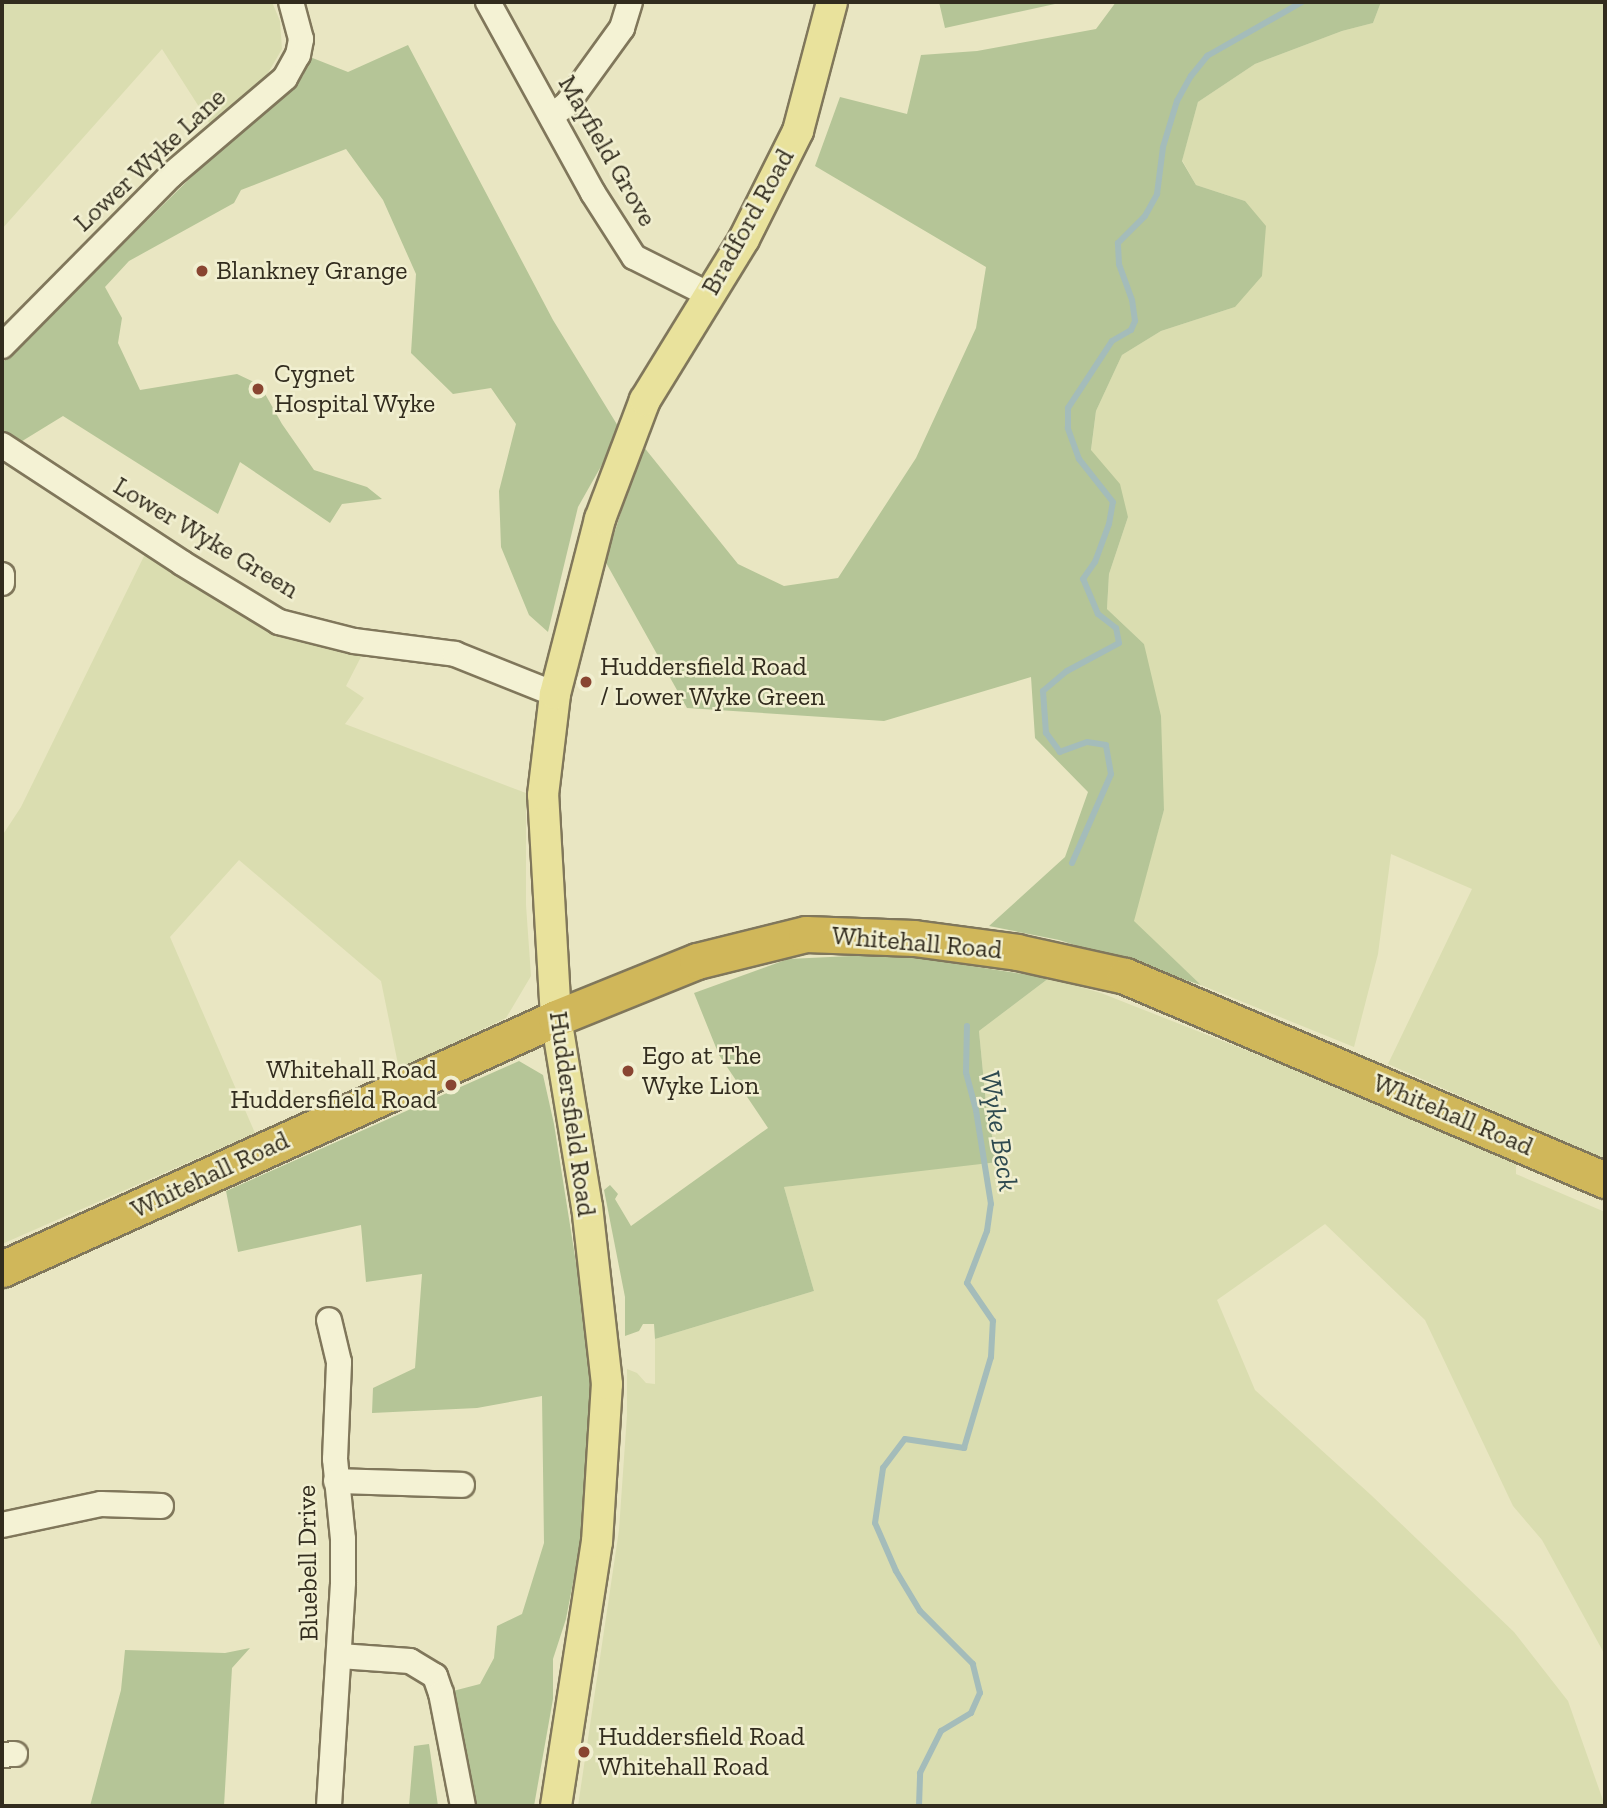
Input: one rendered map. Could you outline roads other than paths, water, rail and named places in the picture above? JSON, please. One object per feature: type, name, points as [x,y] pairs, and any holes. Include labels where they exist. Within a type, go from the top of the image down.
[{"type":"highway","name":"Whitehall Road","points":[[2,1269],[556,1018],[697,961],[806,934],[914,937],[1017,952],[1125,976],[1605,1180]]},
{"type":"main road","name":"Bradford Road","points":[[634,430],[645,400],[744,239],[798,131],[832,2]]},
{"type":"main road","name":"Huddersfield Road","points":[[556,1806],[597,1542],[607,1384],[587,1207],[556,1018],[543,794],[555,694],[600,519],[634,430]]},
{"type":"street","name":"Lower Wyke Lane","points":[[2,346],[170,176],[285,78],[298,55],[301,39],[291,2]]},
{"type":"street","name":"Mayfield Grove","points":[[488,2],[593,193],[634,257],[708,294]]},
{"type":"street","points":[[552,116],[567,104],[622,28],[630,2]]},
{"type":"street","name":"Lower Wyke Green","points":[[2,445],[182,564],[279,622],[354,641],[455,654],[555,694]]},
{"type":"street","points":[[2,575],[2,583]]},
{"type":"street","name":"Bluebell Drive","points":[[329,1320],[339,1362],[337,1481],[342,1539],[340,1656],[329,1806]]},
{"type":"street","points":[[337,1481],[461,1485]]},
{"type":"street","points":[[2,1525],[102,1504],[161,1506]]},
{"type":"street","points":[[340,1656],[410,1661],[435,1675],[442,1693],[463,1806]]},
{"type":"waterway","name":"Wyke Beck","points":[[1072,863],[1111,774],[1106,745],[1087,742],[1060,752],[1046,733],[1043,691],[1067,671],[1119,643],[1116,628],[1098,614],[1083,579],[1095,562],[1109,524],[1113,502],[1079,459],[1068,428],[1068,408],[1112,341],[1131,330],[1135,321],[1132,300],[1119,264],[1118,243],[1145,216],[1157,194],[1163,147],[1177,101],[1191,76],[1207,56],[1302,2]]},
{"type":"waterway","name":"Wyke Beck","points":[[919,1806],[920,1773],[941,1731],[971,1713],[980,1693],[973,1664],[920,1611],[896,1571],[875,1523],[883,1468],[905,1439],[964,1448],[991,1357],[993,1321],[967,1283],[987,1231],[991,1204],[976,1110],[966,1072],[967,1026]]},
{"type":"place","name":"Blankney Grange","points":[[202,271]]},
{"type":"place","name":"Cygnet Hospital Wyke","points":[[258,389]]},
{"type":"place","name":"Huddersfield Road / Lower Wyke Green","points":[[586,682]]},
{"type":"place","name":"Ego at The Wyke Lion","points":[[628,1071]]},
{"type":"place","name":"Whitehall Road Huddersfield Road","points":[[451,1085]]},
{"type":"place","name":"Huddersfield Road Whitehall Road","points":[[584,1752]]}]
